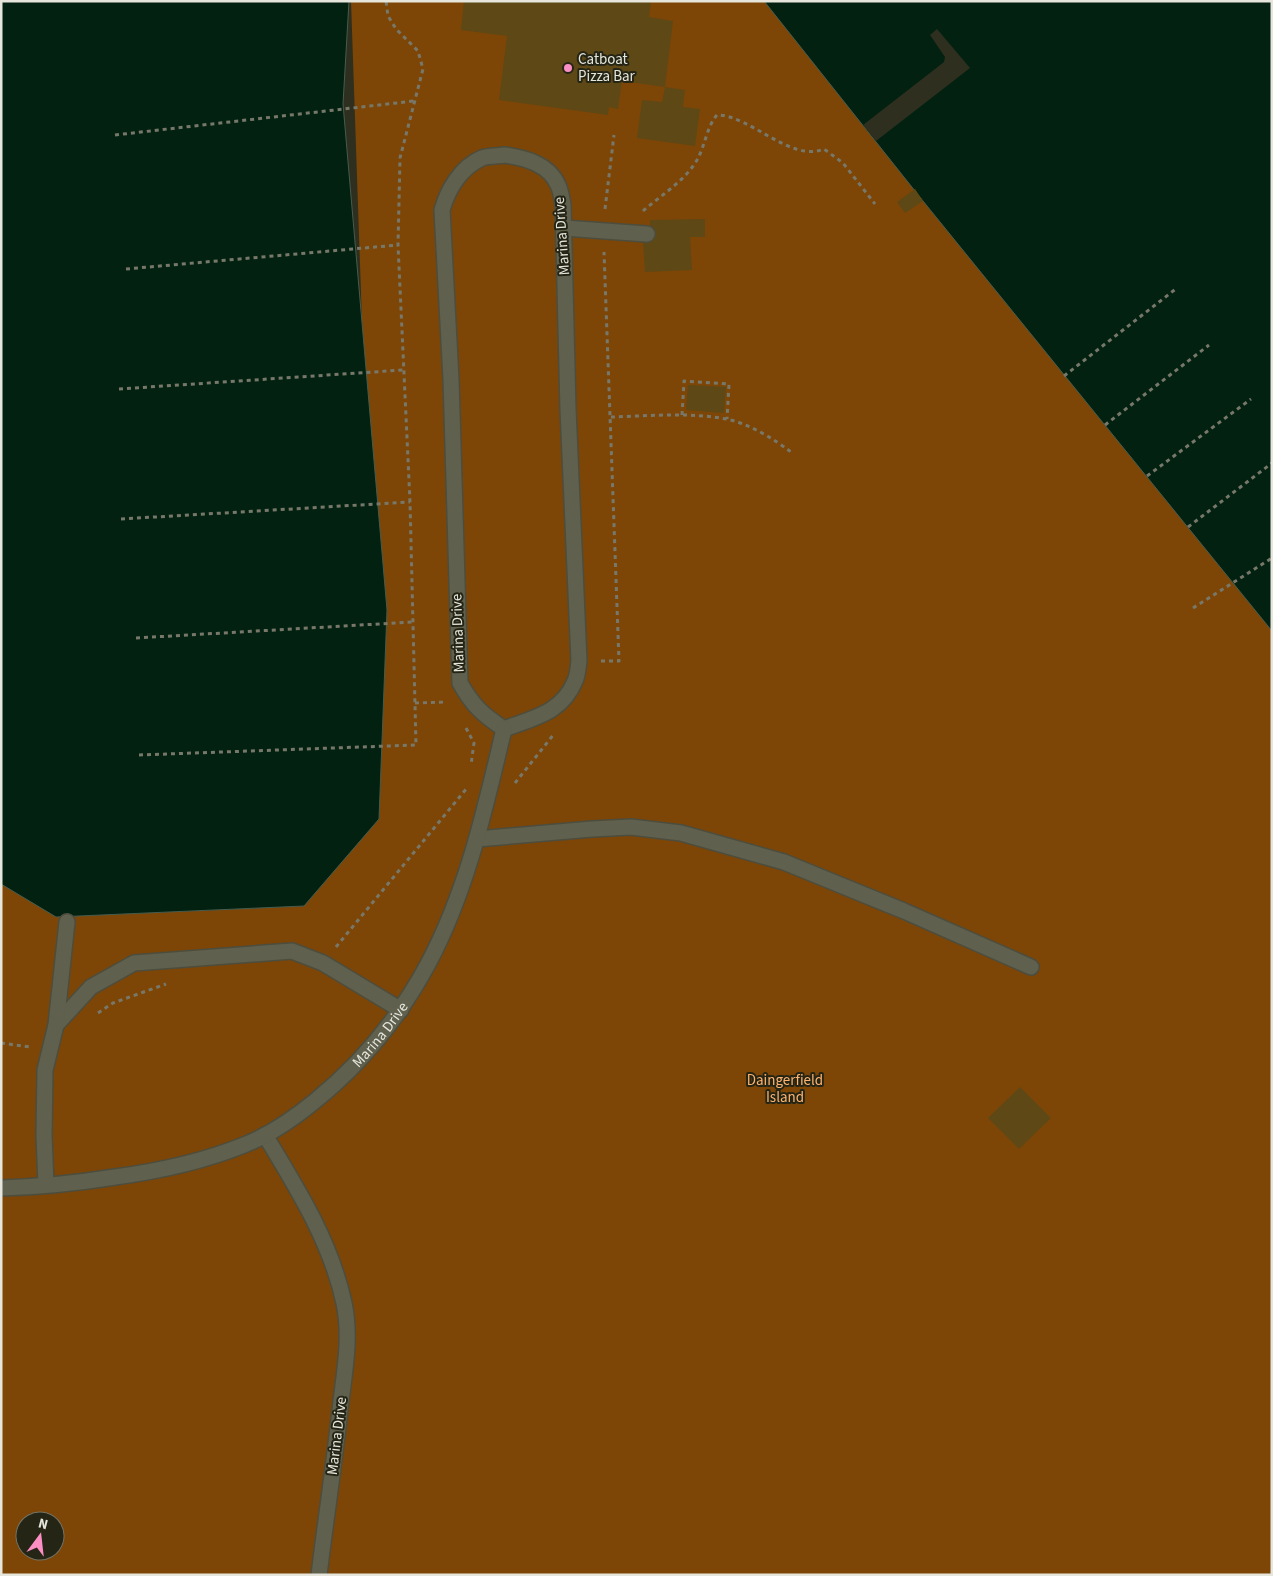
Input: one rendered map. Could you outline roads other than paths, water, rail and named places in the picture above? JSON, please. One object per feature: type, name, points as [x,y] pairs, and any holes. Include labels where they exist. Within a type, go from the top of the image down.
[{"type":"street","name":"Marina Drive","points":[[505,155],[524,158],[538,164],[551,174],[558,185],[563,205],[568,409],[578,661],[576,680],[567,695],[550,712],[504,729],[484,715],[470,701],[460,683],[451,389],[442,210],[445,197],[452,184],[463,172],[482,158],[505,155]]},
{"type":"street","points":[[564,228],[647,234]]},
{"type":"street","name":"Marina Drive","points":[[1,1188],[46,1185],[154,1172],[188,1164],[219,1154],[265,1135],[288,1122],[335,1085],[374,1045],[401,1010],[428,964],[445,928],[477,839],[504,729]]},
{"type":"street","points":[[477,839],[592,829],[631,828],[681,833],[784,862],[904,911],[1032,967]]},
{"type":"street","points":[[46,1185],[44,1070],[56,1025],[67,922]]},
{"type":"street","points":[[56,1025],[91,987],[134,963],[292,951],[324,963],[401,1010]]},
{"type":"street","name":"Marina Drive","points":[[265,1135],[301,1195],[322,1239],[333,1266],[344,1304],[348,1338],[319,1575]]},
{"type":"place","name":"Catboat Pizza Bar","points":[[568,68]]},
{"type":"park label","name":"Daingerfield Island","points":[[785,1088]]}]
